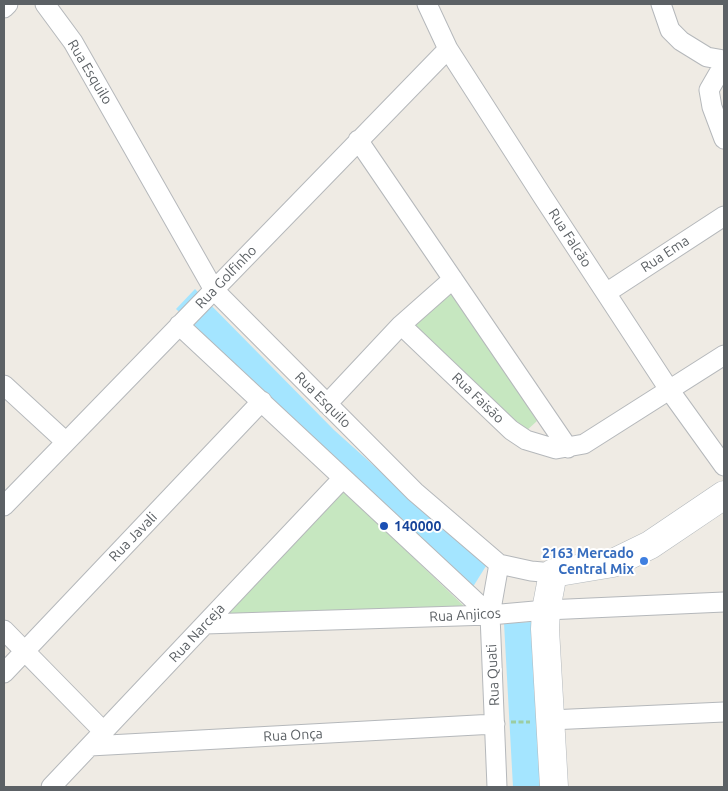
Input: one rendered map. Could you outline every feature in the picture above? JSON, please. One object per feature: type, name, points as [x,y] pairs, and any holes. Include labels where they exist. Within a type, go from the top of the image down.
[{"type":"street","points":[[4,8],[8,4]]},
{"type":"street","name":"Rua Esquilo","points":[[45,4],[73,42],[212,292],[415,492],[499,564],[531,571],[553,573],[613,563],[650,545],[724,495]]},
{"type":"street","name":"Rua Falcão","points":[[427,4],[448,48],[670,391],[724,466]]},
{"type":"street","points":[[661,4],[670,30],[681,41],[707,57],[724,60]]},
{"type":"street","name":"Rua Golfinho","points":[[4,506],[448,48]]},
{"type":"street","points":[[724,64],[709,90],[712,107],[724,139]]},
{"type":"street","points":[[358,140],[568,448]]},
{"type":"street","name":"Rua Ema","points":[[606,293],[724,216]]},
{"type":"street","points":[[327,404],[401,325],[453,279]]},
{"type":"street","points":[[182,323],[343,478],[490,615]]},
{"type":"street","name":"Rua Faisão","points":[[401,325],[511,430],[526,440],[556,449],[584,444],[724,355]]},
{"type":"street","points":[[4,385],[66,442]]},
{"type":"street","name":"Rua Javali","points":[[4,673],[262,401]]},
{"type":"street","name":"Rua Narceja","points":[[51,787],[343,478]]},
{"type":"street","name":"Rua Quati","points":[[497,787],[502,723],[490,615],[499,564]]},
{"type":"street","points":[[553,573],[546,610],[542,721],[554,787]]},
{"type":"street","name":"Rua Anjicos","points":[[205,624],[490,615],[546,610],[724,602]]},
{"type":"street","points":[[4,630],[104,732]]},
{"type":"street","points":[[542,721],[724,712]]},
{"type":"street","name":"Rua Onça","points":[[90,746],[502,723]]},
{"type":"path","points":[[502,723],[542,721]]},
{"type":"green space","points":[[451,288],[537,421],[525,432],[414,327]]},
{"type":"green space","points":[[340,487],[469,611],[220,621]]},
{"type":"water","points":[[195,289],[334,430],[486,566],[471,590],[176,309]]},
{"type":"water","points":[[532,622],[543,787],[513,787],[504,623]]},
{"type":"place","name":"140000","points":[[384,526]]},
{"type":"place","name":"2163 Mercado Central Mix","points":[[644,561]]}]
